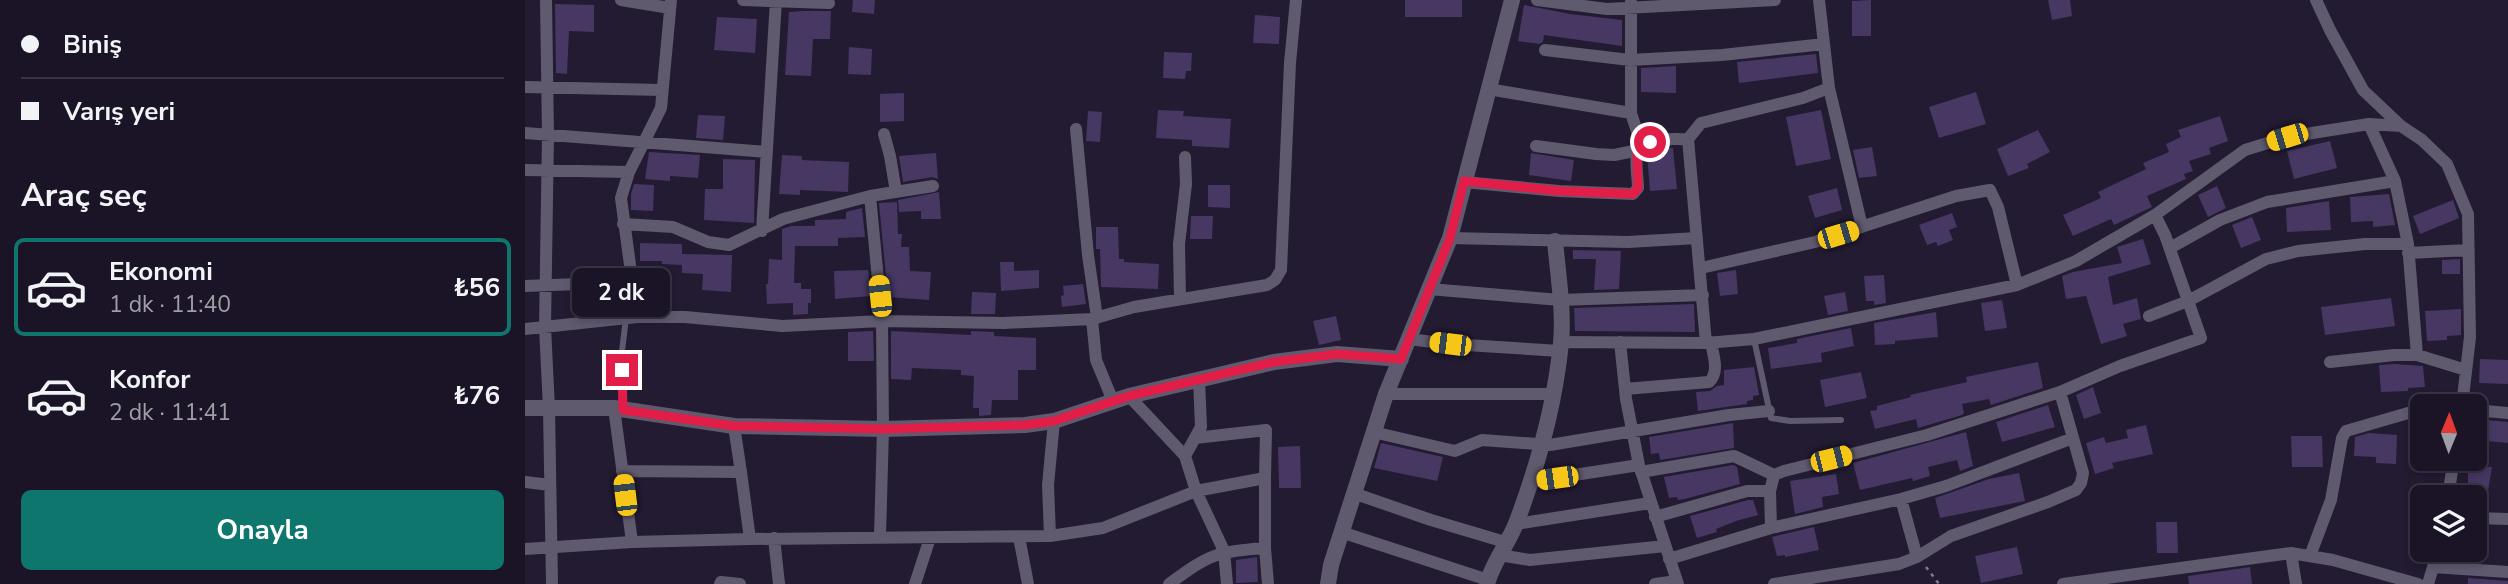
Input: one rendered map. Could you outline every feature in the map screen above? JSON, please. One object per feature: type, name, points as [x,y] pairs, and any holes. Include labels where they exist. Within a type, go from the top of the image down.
[{"type":"street","points":[[546,0],[548,135],[545,327],[552,584]]},
{"type":"street","points":[[621,0],[670,4],[661,108],[629,172],[621,198],[633,282],[632,317]]},
{"type":"street","points":[[743,0],[829,3]]},
{"type":"street","points":[[525,329],[632,317],[685,317],[782,326],[882,321],[1005,323],[1095,319],[1135,307],[1267,285],[1275,280],[1281,270],[1291,33],[1296,0]]},
{"type":"street","points":[[1328,584],[1341,532],[1386,394],[1450,238],[1512,0]]},
{"type":"street","points":[[1537,0],[1607,9],[1630,4],[1775,0]]},
{"type":"street","points":[[1819,0],[1829,88],[1862,227]]},
{"type":"street","points":[[2316,0],[2363,90],[2447,164],[2467,214],[2470,337],[2463,394]]},
{"type":"street","points":[[762,231],[776,1]]},
{"type":"street","points":[[1464,181],[1559,191],[1633,194],[1638,188],[1641,148],[1631,113],[1630,4]]},
{"type":"street","points":[[1545,50],[1630,60],[1721,55],[1824,44]]},
{"type":"street","points":[[525,87],[662,90]]},
{"type":"street","points":[[1625,389],[1709,382],[1713,379],[1715,370],[1703,295],[1688,139],[1701,123],[1803,98],[1829,88]]},
{"type":"street","points":[[1488,89],[1631,113]]},
{"type":"street","points":[[1408,339],[1450,344],[1560,347],[1620,341],[1709,342],[1754,339],[2017,285],[2077,261],[2155,215],[2245,150],[2287,137],[2369,124],[2401,126]]},
{"type":"street","points":[[2369,124],[2395,181],[2408,248],[2417,355]]},
{"type":"street","points":[[1076,129],[1095,319],[1096,360],[1113,401]]},
{"type":"street","points":[[525,133],[767,152]]},
{"type":"street","points":[[884,134],[896,192]]},
{"type":"street","points":[[1536,146],[1614,155],[1641,148],[1654,141],[1688,139]]},
{"type":"street","points":[[1180,299],[1179,244],[1185,157]]},
{"type":"street","points":[[525,170],[629,172]]},
{"type":"street","points":[[2170,248],[2220,220],[2267,202],[2395,181]]},
{"type":"street","points":[[623,224],[673,227],[708,242],[729,245],[783,219],[870,196],[933,186]]},
{"type":"street","points":[[1701,268],[1815,242],[1956,197],[1990,190],[1998,207],[2017,285]]},
{"type":"street","points":[[870,196],[882,321],[880,536]]},
{"type":"street","points":[[1529,482],[1734,456],[1775,475],[1927,435],[2060,392],[2120,366],[2201,338],[2170,248],[2155,215]]},
{"type":"street","points":[[1450,238],[1627,242],[1697,238]]},
{"type":"street","points":[[1341,532],[1487,582],[1516,524],[1553,394],[1560,347],[1560,300],[1555,241]]},
{"type":"street","points":[[2149,316],[2188,301],[2266,259],[2298,251],[2365,244],[2468,250]]},
{"type":"street","points":[[525,286],[633,282]]},
{"type":"street","points":[[1429,289],[1560,300],[1703,295]]},
{"type":"street","points":[[1620,341],[1631,431],[1650,503],[1677,583],[1655,584]]},
{"type":"street","points":[[525,408],[618,409],[734,426],[883,429],[1025,425],[1054,421],[1129,396],[1274,362],[1337,354],[1401,359]]},
{"type":"street","points":[[2330,362],[2417,355],[2466,370]]},
{"type":"street","points":[[1185,456],[1201,427],[1199,380]]},
{"type":"street","points":[[1774,584],[1890,566],[1917,557],[1951,536],[2048,502],[2076,489],[2081,483],[2083,473],[2060,392]]},
{"type":"street","points":[[1386,394],[1553,394]]},
{"type":"street","points":[[1129,396],[1185,456],[1196,491],[1224,551],[1227,584]]},
{"type":"street","points":[[618,409],[622,471],[632,542]]},
{"type":"street","points":[[1373,432],[1455,451],[1482,440],[1550,445],[1769,411]]},
{"type":"street","points":[[2487,411],[2508,413]]},
{"type":"street","points":[[2310,556],[2331,500],[2342,438],[2346,430],[2410,412]]},
{"type":"street","points":[[1050,536],[1048,485],[1054,421]]},
{"type":"street","points":[[734,426],[750,539]]},
{"type":"street","points":[[1195,438],[1266,430],[1265,548],[1268,584]]},
{"type":"street","points":[[1669,559],[1771,528],[1901,499],[1969,478],[2073,438]]},
{"type":"street","points":[[622,471],[741,472]]},
{"type":"street","points":[[1771,528],[1770,491],[1775,475]]},
{"type":"street","points":[[525,549],[632,542],[773,538],[1050,536],[1103,528],[1196,491],[1265,478]]},
{"type":"street","points":[[525,482],[551,485]]},
{"type":"street","points":[[1655,517],[1747,491],[1770,491]]},
{"type":"street","points":[[1353,493],[1530,560],[1665,546]]},
{"type":"street","points":[[1901,499],[1917,557]]},
{"type":"street","points":[[1516,524],[1650,503]]},
{"type":"street","points":[[2487,518],[2508,519]]},
{"type":"street","points":[[1019,537],[1028,584]]},
{"type":"street","points":[[773,538],[779,584]]},
{"type":"street","points":[[915,584],[930,538]]},
{"type":"street","points":[[1169,584],[1200,561],[1224,551],[1265,548]]},
{"type":"street","points":[[2291,553],[2296,584]]},
{"type":"street","points":[[2063,584],[2291,553],[2333,560],[2418,584]]},
{"type":"street","points":[[2428,584],[2435,562]]},
{"type":"street","points":[[2433,568],[2508,572]]},
{"type":"street","points":[[720,584],[740,584]]},
{"type":"lane","points":[[618,409],[622,351],[632,317]]},
{"type":"lane","points":[[1754,339],[1771,418],[1841,420]]},
{"type":"path","points":[[1917,557],[1939,584]]},
{"type":"building","points":[[853,0],[875,0],[874,14],[852,12]]},
{"type":"building","points":[[1405,0],[1462,0],[1462,17],[1405,17]]},
{"type":"building","points":[[1871,0],[1871,36],[1852,36],[1852,1]]},
{"type":"building","points":[[2048,0],[2070,0],[2072,16],[2052,20]]},
{"type":"building","points":[[555,4],[594,5],[594,32],[569,31],[567,74],[556,73]]},
{"type":"building","points":[[1524,5],[1622,20],[1622,46],[1544,35],[1543,42],[1539,44],[1518,41]]},
{"type":"building","points":[[831,11],[830,39],[813,39],[811,76],[785,75],[789,12]]},
{"type":"building","points":[[1255,15],[1280,17],[1279,44],[1253,43]]},
{"type":"building","points":[[717,17],[757,19],[755,53],[714,50]]},
{"type":"building","points":[[849,47],[872,49],[871,75],[848,74]]},
{"type":"building","points":[[1164,52],[1192,53],[1191,71],[1186,71],[1185,79],[1163,78]]},
{"type":"building","points":[[1816,54],[1818,73],[1739,83],[1737,62]]},
{"type":"building","points":[[1676,66],[1676,93],[1641,92],[1641,68]]},
{"type":"building","points":[[1976,92],[1986,124],[1939,138],[1929,107]]},
{"type":"building","points":[[904,93],[904,121],[880,122],[880,94]]},
{"type":"building","points":[[1158,110],[1184,111],[1183,116],[1231,119],[1229,148],[1192,146],[1192,140],[1156,138]]},
{"type":"building","points":[[1821,110],[1831,159],[1796,166],[1786,117]]},
{"type":"building","points":[[1088,111],[1102,112],[1100,142],[1086,141]]},
{"type":"building","points":[[698,115],[725,116],[723,140],[696,138]]},
{"type":"building","points":[[2220,116],[2228,141],[2209,148],[2211,154],[2189,161],[2193,171],[2184,174],[2186,179],[2147,196],[2152,207],[2114,225],[2111,219],[2073,236],[2063,215],[2101,198],[2098,192],[2146,169],[2143,163],[2169,152],[2166,144],[2181,137],[2178,130]]},
{"type":"building","points":[[2038,130],[2050,152],[2027,164],[2029,168],[2008,176],[1997,149]]},
{"type":"building","points":[[2330,141],[2337,168],[2294,179],[2287,151]]},
{"type":"building","points":[[1872,147],[1877,176],[1859,178],[1853,150]]},
{"type":"building","points":[[1660,148],[1673,148],[1677,189],[1650,191],[1647,154]]},
{"type":"building","points":[[649,152],[700,155],[698,178],[670,176],[670,181],[645,179]]},
{"type":"building","points":[[936,153],[938,179],[932,177],[903,182],[899,156]]},
{"type":"building","points":[[1531,153],[1574,160],[1571,181],[1529,175]]},
{"type":"building","points":[[782,155],[802,156],[802,160],[849,162],[848,192],[800,190],[800,195],[779,194]]},
{"type":"building","points":[[723,159],[755,160],[754,223],[704,220],[705,189],[723,189]]},
{"type":"building","points":[[634,184],[654,185],[653,211],[631,210]]},
{"type":"building","points":[[1208,185],[1230,185],[1230,208],[1208,207]]},
{"type":"building","points":[[2217,186],[2226,208],[2208,217],[2198,195]]},
{"type":"building","points":[[1837,188],[1842,210],[1815,218],[1808,196]]},
{"type":"building","points":[[939,192],[941,219],[921,219],[921,211],[899,212],[898,200]]},
{"type":"building","points":[[2389,194],[2395,225],[2373,227],[2373,221],[2351,222],[2350,197]]},
{"type":"building","points":[[2453,200],[2459,218],[2420,234],[2413,216]]},
{"type":"building","points":[[2329,201],[2331,230],[2287,232],[2286,208]]},
{"type":"building","points":[[897,202],[898,234],[902,234],[901,247],[909,247],[910,271],[931,272],[929,300],[888,297],[879,203]]},
{"type":"building","points":[[862,208],[865,237],[838,238],[838,246],[795,246],[794,283],[801,283],[801,289],[811,289],[808,314],[793,315],[793,303],[767,304],[769,259],[782,260],[782,229],[791,226],[815,226],[815,220],[846,219],[846,212]]},
{"type":"building","points":[[1952,213],[1957,227],[1949,230],[1953,240],[1938,246],[1936,242],[1927,245],[1919,225]]},
{"type":"building","points":[[1191,216],[1213,216],[1212,239],[1190,239]]},
{"type":"building","points":[[2252,217],[2261,240],[2241,248],[2232,225]]},
{"type":"building","points":[[1096,227],[1118,227],[1119,259],[1124,259],[1124,262],[1159,264],[1158,289],[1101,287],[1100,249],[1096,249]]},
{"type":"building","points":[[2143,239],[2151,264],[2108,277],[2113,305],[2137,298],[2141,319],[2123,324],[2127,336],[2101,344],[2086,296],[2066,299],[2062,276],[2122,263],[2117,247]]},
{"type":"building","points":[[640,243],[682,244],[682,254],[732,255],[731,292],[702,290],[703,274],[682,273],[682,265],[640,261]]},
{"type":"building","points":[[1573,250],[1621,251],[1619,289],[1594,290],[1596,259],[1573,259]]},
{"type":"building","points":[[2460,259],[2460,274],[2442,274],[2442,260]]},
{"type":"building","points":[[1000,262],[1014,262],[1014,271],[1039,270],[1039,288],[1001,291]]},
{"type":"building","points":[[868,270],[871,296],[835,299],[834,271]]},
{"type":"building","points":[[1736,270],[1738,294],[1720,296],[1717,273]]},
{"type":"building","points":[[1884,275],[1886,303],[1874,305],[1874,301],[1866,301],[1864,276]]},
{"type":"building","points":[[1083,284],[1086,304],[1062,307],[1063,286]]},
{"type":"building","points":[[972,292],[996,293],[995,314],[971,314]]},
{"type":"building","points":[[1845,292],[1848,311],[1828,315],[1824,296]]},
{"type":"building","points":[[2391,298],[2395,326],[2325,335],[2321,307]]},
{"type":"building","points":[[2002,300],[2007,328],[1985,331],[1981,303]]},
{"type":"building","points":[[1694,304],[1695,332],[1575,331],[1574,308]]},
{"type":"building","points":[[2461,309],[2461,335],[2447,336],[2447,340],[2427,341],[2425,311]]},
{"type":"building","points":[[1936,312],[1938,337],[1875,345],[1874,323]]},
{"type":"building","points":[[1336,316],[1341,340],[1319,345],[1313,321]]},
{"type":"building","points":[[1851,328],[1854,346],[1821,353],[1822,362],[1771,369],[1768,348]]},
{"type":"building","points":[[873,331],[874,361],[848,361],[848,332]]},
{"type":"building","points":[[891,331],[971,335],[971,331],[994,332],[994,336],[1036,338],[1036,370],[1018,370],[1018,400],[992,400],[991,415],[979,416],[979,408],[973,408],[974,376],[961,375],[961,370],[912,368],[911,380],[891,379]]},
{"type":"building","points":[[2480,359],[2508,360],[2508,384],[2479,383]]},
{"type":"building","points":[[2038,362],[2043,388],[1991,405],[1989,399],[1962,404],[1962,415],[1918,428],[1916,419],[1875,429],[1870,411],[1877,410],[1877,406],[1911,397],[1910,395],[1967,382],[1966,377]]},
{"type":"building","points":[[2379,365],[2423,366],[2425,387],[2381,392]]},
{"type":"building","points":[[1754,367],[1759,395],[1753,396],[1753,400],[1747,401],[1747,404],[1698,411],[1696,392],[1710,391],[1724,385],[1724,370]]},
{"type":"building","points":[[1861,372],[1867,398],[1825,407],[1820,380]]},
{"type":"building","points":[[2093,387],[2101,413],[2084,419],[2076,395]]},
{"type":"building","points":[[2048,405],[2055,427],[2002,442],[1996,422]]},
{"type":"building","points":[[2487,420],[2508,422],[2508,443],[2487,441]]},
{"type":"building","points":[[1733,423],[1734,448],[1660,460],[1659,453],[1651,454],[1649,437]]},
{"type":"building","points":[[2146,425],[2153,454],[2112,463],[2114,468],[2095,474],[2086,443],[2104,437],[2106,443],[2128,438],[2126,430]]},
{"type":"building","points":[[1966,432],[1973,466],[1960,471],[1957,460],[1928,467],[1930,476],[1860,490],[1853,463]]},
{"type":"building","points":[[2369,433],[2397,435],[2396,464],[2376,463],[2376,457],[2354,456],[2355,437]]},
{"type":"building","points":[[2291,436],[2322,436],[2323,467],[2292,467]]},
{"type":"building","points":[[1381,443],[1443,457],[1437,481],[1374,468]]},
{"type":"building","points":[[1300,446],[1301,488],[1279,488],[1278,447]]},
{"type":"building","points":[[1733,465],[1737,467],[1740,484],[1685,499],[1669,498],[1664,477]]},
{"type":"building","points":[[2487,467],[2492,467],[2487,497],[2487,485],[2468,485],[2468,471],[2487,471]]},
{"type":"building","points":[[2019,473],[2025,501],[1940,518],[1935,498],[1989,479]]},
{"type":"building","points":[[1836,474],[1839,494],[1822,497],[1823,507],[1795,514],[1790,481]]},
{"type":"building","points":[[1753,500],[1758,515],[1736,521],[1716,529],[1717,532],[1697,538],[1690,516]]},
{"type":"building","points":[[2156,522],[2177,522],[2178,553],[2157,553]]},
{"type":"building","points":[[1814,527],[1819,550],[1785,557],[1777,556],[1772,537]]},
{"type":"building","points":[[2017,547],[2023,574],[1981,583],[1975,556]]},
{"type":"building","points":[[1257,557],[1258,582],[1236,583],[1236,560]]},
{"type":"building","points":[[2250,567],[2252,584],[2189,584],[2188,576]]},
{"type":"building","points":[[2468,578],[2508,581],[2508,584],[2468,584]]},
{"type":"route","points":[[622,370],[623,410],[734,426],[883,429],[1025,425],[1054,421],[1129,396],[1274,362],[1337,354],[1401,359],[1450,238],[1464,181],[1559,191],[1633,194],[1638,188],[1637,153],[1650,142]]}]
